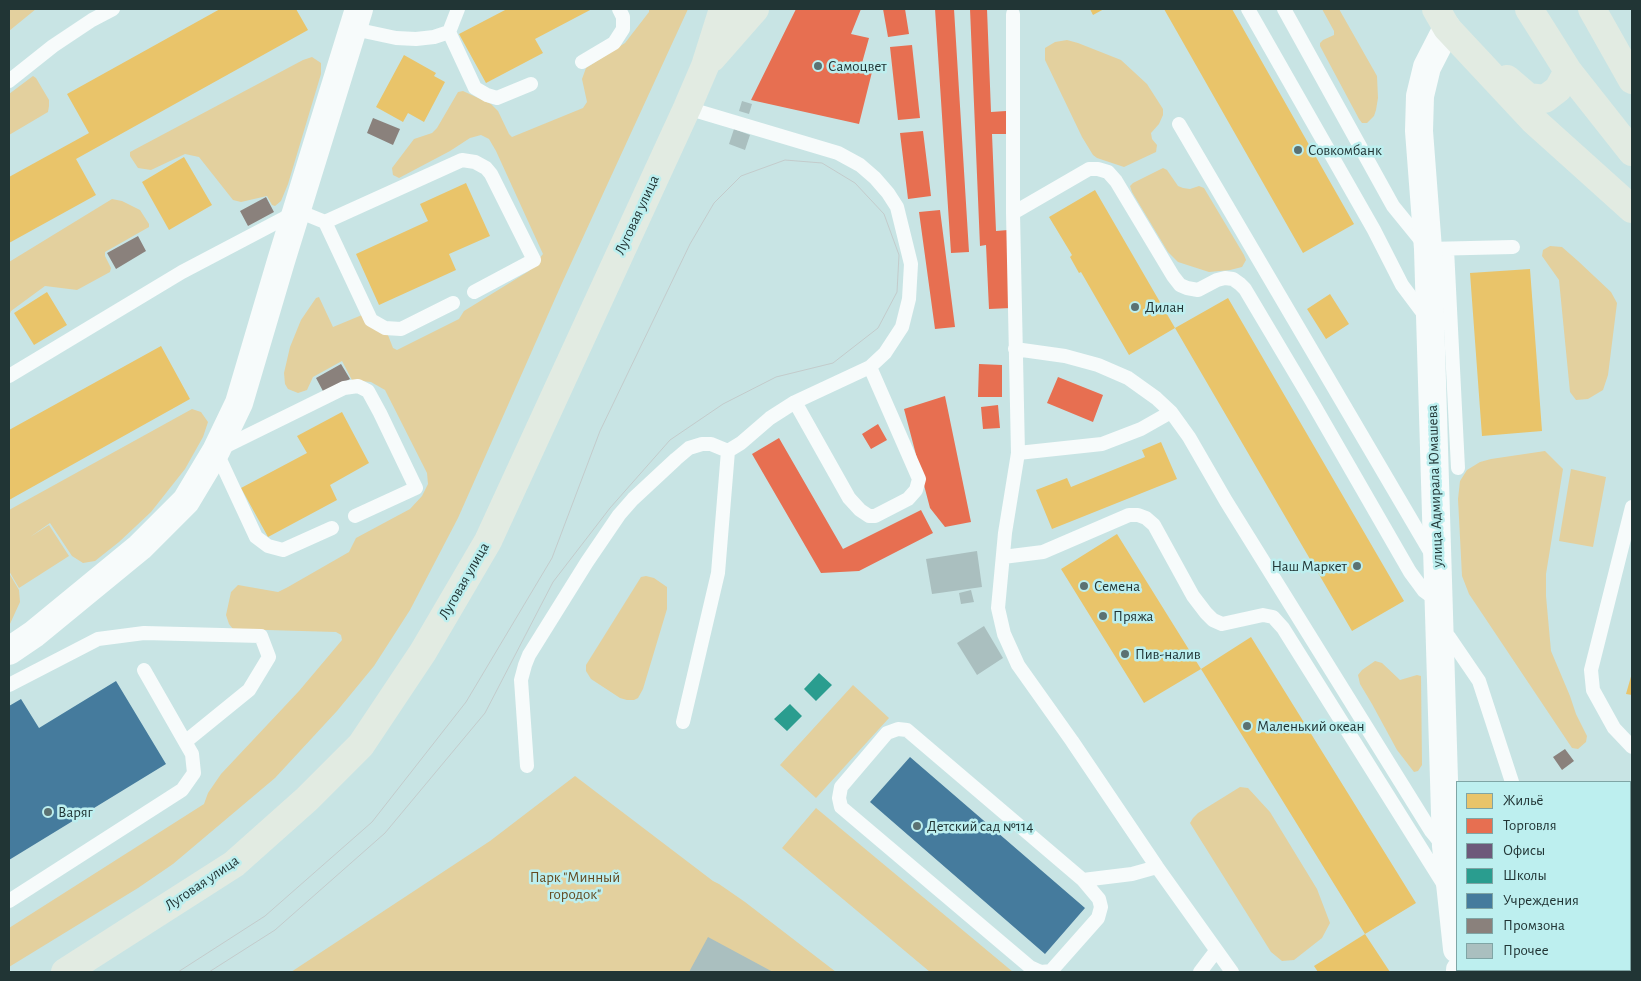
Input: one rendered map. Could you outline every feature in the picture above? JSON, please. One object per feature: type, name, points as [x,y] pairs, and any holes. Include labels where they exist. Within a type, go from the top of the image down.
[{"type":"main road","name":"Луговая улица","points":[[65,972],[234,864],[307,799],[361,745],[423,652],[488,541],[687,108],[704,66],[723,9]]},
{"type":"main road","name":"Луговая улица","points":[[704,66],[755,9]]},
{"type":"main road","points":[[1427,9],[1441,18],[1528,97],[1545,99],[1558,89],[1568,71]]},
{"type":"main road","points":[[1529,9],[1568,71],[1632,152]]},
{"type":"main road","points":[[1592,9],[1632,80]]},
{"type":"main road","points":[[1441,18],[1533,120],[1632,209]]},
{"type":"street","name":"улица Адмирала Юмашева","points":[[1441,18],[1420,96],[1419,131],[1438,249],[1430,322],[1446,846],[1456,940]]},
{"type":"street","points":[[9,651],[34,634],[140,547],[186,501],[216,451],[239,403],[356,19]]},
{"type":"lane","points":[[9,81],[53,46],[92,20],[113,9]]},
{"type":"lane","points":[[458,9],[450,32],[475,88],[497,98],[531,84]]},
{"type":"lane","points":[[582,62],[614,43],[623,29],[623,17],[619,9]]},
{"type":"lane","points":[[1248,9],[1374,230],[1402,285],[1430,322]]},
{"type":"lane","points":[[1284,9],[1393,206],[1438,249],[1458,468]]},
{"type":"lane","points":[[1013,14],[1013,213],[1018,453],[1003,557],[998,608],[1004,634],[1018,665],[1232,972]]},
{"type":"lane","points":[[356,19],[396,38],[434,38],[450,32]]},
{"type":"lane","points":[[687,108],[838,152],[860,165],[875,178],[897,207],[911,264],[909,298],[902,327],[885,352],[870,367],[796,402],[770,418],[741,443],[728,451]]},
{"type":"lane","points":[[1179,124],[1438,564]]},
{"type":"lane","points":[[325,222],[462,160],[475,162],[486,168],[491,174],[534,260],[474,292]]},
{"type":"lane","points":[[1013,213],[1089,168],[1108,172],[1116,181],[1173,276],[1180,284],[1187,288],[1198,290],[1225,278],[1233,279],[1240,284],[1245,289],[1306,392],[1410,572],[1424,591],[1428,594],[1439,595]]},
{"type":"lane","points":[[9,376],[182,272],[298,211],[325,222],[370,320],[385,328],[402,329],[453,303]]},
{"type":"lane","points":[[1438,249],[1513,247]]},
{"type":"lane","points":[[1016,349],[1065,356],[1098,365],[1128,378],[1156,398],[1171,412],[1189,438],[1431,832],[1446,846]]},
{"type":"lane","points":[[796,402],[849,498],[860,510],[869,516],[875,516],[908,499],[916,490],[919,479],[870,367]]},
{"type":"lane","points":[[332,528],[283,550],[268,546],[256,537],[216,451],[344,388],[358,386],[368,391],[416,488],[355,516]]},
{"type":"lane","points":[[1018,453],[1102,444],[1141,429],[1171,412]]},
{"type":"lane","points":[[527,766],[521,680],[525,664],[587,562],[619,515],[633,499],[689,448],[702,444],[711,444],[728,451]]},
{"type":"lane","points":[[683,722],[718,573],[728,451]]},
{"type":"lane","points":[[1632,507],[1591,670],[1593,690],[1614,728],[1632,747]]},
{"type":"lane","points":[[1003,557],[1043,552],[1129,515],[1138,515],[1146,518],[1154,525],[1193,596],[1213,620],[1222,624],[1263,615],[1273,617],[1283,628],[1451,897]]},
{"type":"lane","points":[[1440,632],[1449,637],[1479,681],[1512,781]]},
{"type":"lane","points":[[9,685],[98,639],[144,633],[261,636],[269,657],[250,690],[185,742]]},
{"type":"lane","points":[[9,900],[182,790],[194,773],[192,754],[144,670]]},
{"type":"lane","points":[[1083,880],[1099,899],[1101,907],[1098,918],[1051,971],[1041,972],[1030,967],[841,807],[839,798],[841,786],[887,733],[898,729],[907,730],[1083,880],[1132,874],[1157,867]]},
{"type":"lane","points":[[1200,972],[1216,951]]},
{"type":"green space","points":[[9,9],[36,9],[9,31]]},
{"type":"green space","points":[[649,9],[688,9],[562,283],[458,518],[410,610],[374,666],[337,711],[275,778],[173,864],[138,888],[9,967],[9,928],[204,804],[208,793],[221,774],[299,691],[342,640],[341,635],[336,632],[233,629],[226,615],[231,592],[238,585],[278,592],[288,587],[349,552],[356,538],[410,509],[422,496],[428,484],[427,473],[385,390],[371,382],[352,380],[342,361],[313,377],[307,390],[298,393],[288,389],[285,384],[284,373],[290,347],[301,320],[316,298],[319,297],[333,327],[362,315],[386,330],[393,348],[397,350],[459,319],[464,311],[529,271],[543,254],[489,139],[481,135],[470,138],[450,151],[399,178],[393,175],[392,168],[414,139],[432,133],[437,128],[458,92],[463,91],[491,104],[498,111],[512,137],[583,108],[587,102],[582,79],[586,68],[625,43],[649,12]]},
{"type":"green space","points":[[1322,9],[1339,9],[1377,76],[1378,98],[1376,110],[1374,116],[1367,123],[1362,123],[1359,119],[1320,46],[1323,40],[1334,35],[1334,31]]},
{"type":"green space","points":[[1067,40],[1121,60],[1147,84],[1163,109],[1163,115],[1159,124],[1151,133],[1152,139],[1157,145],[1156,152],[1124,167],[1093,155],[1082,137],[1045,60],[1045,48],[1055,42]]},
{"type":"green space","points":[[312,57],[321,63],[321,74],[288,184],[281,201],[275,206],[272,205],[267,196],[241,202],[233,200],[199,157],[185,154],[151,170],[138,168],[130,156],[130,152],[303,60]]},
{"type":"green space","points":[[33,76],[49,100],[48,112],[9,135],[9,94]]},
{"type":"green space","points":[[1163,168],[1167,170],[1178,186],[1190,189],[1199,186],[1204,188],[1244,255],[1246,260],[1242,267],[1209,272],[1178,262],[1168,252],[1130,186]]},
{"type":"green space","points":[[112,199],[122,201],[140,210],[149,227],[105,252],[111,268],[110,272],[77,290],[45,286],[11,311],[9,316],[9,262]]},
{"type":"green space","points":[[1550,246],[1562,247],[1611,292],[1617,303],[1608,375],[1603,390],[1588,399],[1576,400],[1570,392],[1559,280],[1542,256],[1543,250]]},
{"type":"green space","points":[[192,409],[201,412],[208,422],[203,437],[185,469],[151,512],[119,542],[95,561],[83,563],[72,556],[50,523],[30,537],[49,525],[69,556],[19,588],[9,571],[9,510]]},
{"type":"green space","points":[[1545,451],[1563,469],[1546,574],[1551,651],[1576,714],[1587,736],[1586,742],[1578,749],[1572,748],[1469,594],[1462,576],[1458,499],[1460,481],[1467,470],[1480,462],[1491,459]]},
{"type":"green space","points":[[1571,469],[1606,477],[1593,547],[1559,541]]},
{"type":"green space","points":[[9,573],[19,590],[20,602],[9,626]]},
{"type":"green space","points":[[641,577],[654,578],[667,587],[667,609],[643,689],[638,698],[627,700],[620,698],[591,679],[586,671],[586,665]]},
{"type":"green space","points":[[1375,661],[1382,663],[1400,680],[1417,675],[1421,676],[1422,765],[1418,771],[1414,772],[1397,750],[1360,684],[1358,675]]},
{"type":"green space","points":[[853,685],[889,718],[816,798],[780,765]]},
{"type":"green space","name":"Парк \"Минный городок\"","points":[[575,776],[836,972],[291,972],[490,841]]},
{"type":"green space","points":[[1240,787],[1248,788],[1270,812],[1317,889],[1330,923],[1322,938],[1294,960],[1282,961],[1271,952],[1190,823],[1198,813]]},
{"type":"green space","points":[[816,808],[1013,972],[930,972],[782,848]]},
{"type":"building: Жильё","points":[[220,9],[296,9],[308,30],[76,159],[96,195],[9,243],[9,177],[89,133],[67,94]]},
{"type":"building: Жильё","points":[[507,9],[592,9],[535,39],[543,53],[486,83],[459,34]]},
{"type":"building: Жильё","points":[[1090,9],[1104,9],[1093,15]]},
{"type":"building: Жильё","points":[[1164,9],[1232,9],[1354,224],[1303,253]]},
{"type":"building: Жильё","points":[[404,55],[436,73],[434,76],[445,82],[424,122],[408,113],[403,122],[376,107]]},
{"type":"building: Жильё","points":[[184,157],[212,205],[169,230],[142,182]]},
{"type":"building: Жильё","points":[[466,183],[490,236],[449,254],[456,270],[379,305],[356,254],[428,221],[420,204]]},
{"type":"building: Жильё","points":[[1095,190],[1175,328],[1129,355],[1081,272],[1079,273],[1070,257],[1072,255],[1049,217]]},
{"type":"building: Жильё","points":[[1530,269],[1542,431],[1482,436],[1470,273]]},
{"type":"building: Жильё","points":[[47,292],[67,325],[34,345],[14,313]]},
{"type":"building: Жильё","points":[[1330,294],[1349,324],[1326,339],[1307,309]]},
{"type":"building: Жильё","points":[[1228,298],[1404,601],[1352,631],[1175,328]]},
{"type":"building: Жильё","points":[[161,346],[190,399],[9,500],[9,430]]},
{"type":"building: Жильё","points":[[342,412],[369,463],[330,485],[337,500],[268,537],[241,488],[307,453],[297,436]]},
{"type":"building: Жильё","points":[[1161,442],[1177,479],[1052,529],[1036,490],[1067,478],[1071,487],[1145,457],[1142,450]]},
{"type":"building: Жильё","points":[[1117,534],[1201,669],[1144,703],[1061,569]]},
{"type":"building: Жильё","points":[[1251,637],[1416,903],[1365,934],[1201,669]]},
{"type":"building: Жильё","points":[[1632,673],[1632,695],[1626,694]]},
{"type":"building: Жильё","points":[[1365,934],[1390,972],[1318,972],[1314,966]]},
{"type":"building: Торговля","name":"Самоцвет","points":[[796,9],[861,9],[851,34],[869,38],[862,63],[873,68],[859,124],[751,100]]},
{"type":"building: Торговля","points":[[883,9],[905,9],[909,34],[888,37]]},
{"type":"building: Торговля","points":[[935,9],[954,9],[969,252],[951,253]]},
{"type":"building: Торговля","points":[[970,9],[987,9],[991,112],[1006,111],[1007,134],[992,134],[996,231],[1008,230],[1011,308],[989,309],[986,245],[980,246]]},
{"type":"building: Торговля","points":[[912,45],[920,118],[898,120],[890,47]]},
{"type":"building: Торговля","points":[[923,131],[931,196],[908,199],[900,133]]},
{"type":"building: Торговля","points":[[940,210],[955,327],[935,329],[919,212]]},
{"type":"building: Торговля","points":[[979,364],[1002,365],[1002,397],[978,397]]},
{"type":"building: Торговля","points":[[1058,377],[1103,395],[1093,422],[1047,403]]},
{"type":"building: Торговля","points":[[945,396],[971,522],[945,527],[930,508],[904,409]]},
{"type":"building: Торговля","points":[[998,405],[1000,428],[983,429],[981,407]]},
{"type":"building: Торговля","points":[[878,424],[887,440],[871,449],[862,434]]},
{"type":"building: Торговля","points":[[779,438],[843,549],[921,510],[933,533],[859,571],[821,573],[752,454]]},
{"type":"building: Офисы","points":[[1631,900],[1632,900],[1631,958]]},
{"type":"building: Офисы","points":[[1569,971],[1588,971],[1586,972]]},
{"type":"building: Школы","points":[[819,673],[832,685],[816,701],[804,689]]},
{"type":"building: Школы","points":[[790,704],[802,716],[787,731],[774,719]]},
{"type":"building: Учреждения","name":"Варяг","points":[[116,681],[166,764],[9,860],[9,706],[21,699],[39,728]]},
{"type":"building: Учреждения","points":[[910,757],[1085,908],[1045,954],[870,802]]},
{"type":"building: Промзона","points":[[373,118],[400,129],[393,145],[367,133]]},
{"type":"building: Промзона","points":[[266,197],[274,212],[248,226],[240,211]]},
{"type":"building: Промзона","points":[[138,236],[146,251],[116,269],[107,253]]},
{"type":"building: Промзона","points":[[341,364],[350,379],[324,393],[316,378]]},
{"type":"building: Промзона","points":[[1565,749],[1574,761],[1562,770],[1553,757]]},
{"type":"building: Прочее","points":[[742,101],[752,104],[749,114],[739,111]]},
{"type":"building: Прочее","points":[[734,129],[750,135],[745,150],[729,144]]},
{"type":"building: Прочее","points":[[977,551],[982,587],[932,594],[926,559]]},
{"type":"building: Прочее","points":[[971,590],[974,602],[961,604],[959,593]]},
{"type":"building: Прочее","points":[[984,626],[1003,658],[977,675],[957,643]]},
{"type":"building: Прочее","points":[[708,937],[773,972],[689,972]]},
{"type":"tram line","points":[[178,972],[265,916],[372,822],[466,702],[552,558],[600,431],[690,244],[714,203],[741,176],[785,160],[822,163],[855,183],[884,214],[899,255],[897,292],[878,328],[833,363],[776,377],[723,404],[670,440],[610,508],[553,582],[485,713],[385,833],[275,930],[209,972]]},
{"type":"place","name":"Самоцвет","points":[[818,66]]},
{"type":"place","name":"Совкомбанк","points":[[1298,150]]},
{"type":"place","name":"Дилан","points":[[1135,307]]},
{"type":"place","name":"Наш Маркет","points":[[1357,566]]},
{"type":"place","name":"Семена","points":[[1084,586]]},
{"type":"place","name":"Пряжа","points":[[1103,616]]},
{"type":"place","name":"Пив-налив","points":[[1125,654]]},
{"type":"place","name":"Маленький океан","points":[[1247,726]]},
{"type":"place","name":"Варяг","points":[[48,812]]},
{"type":"place","name":"Детский сад №114","points":[[917,826]]}]
